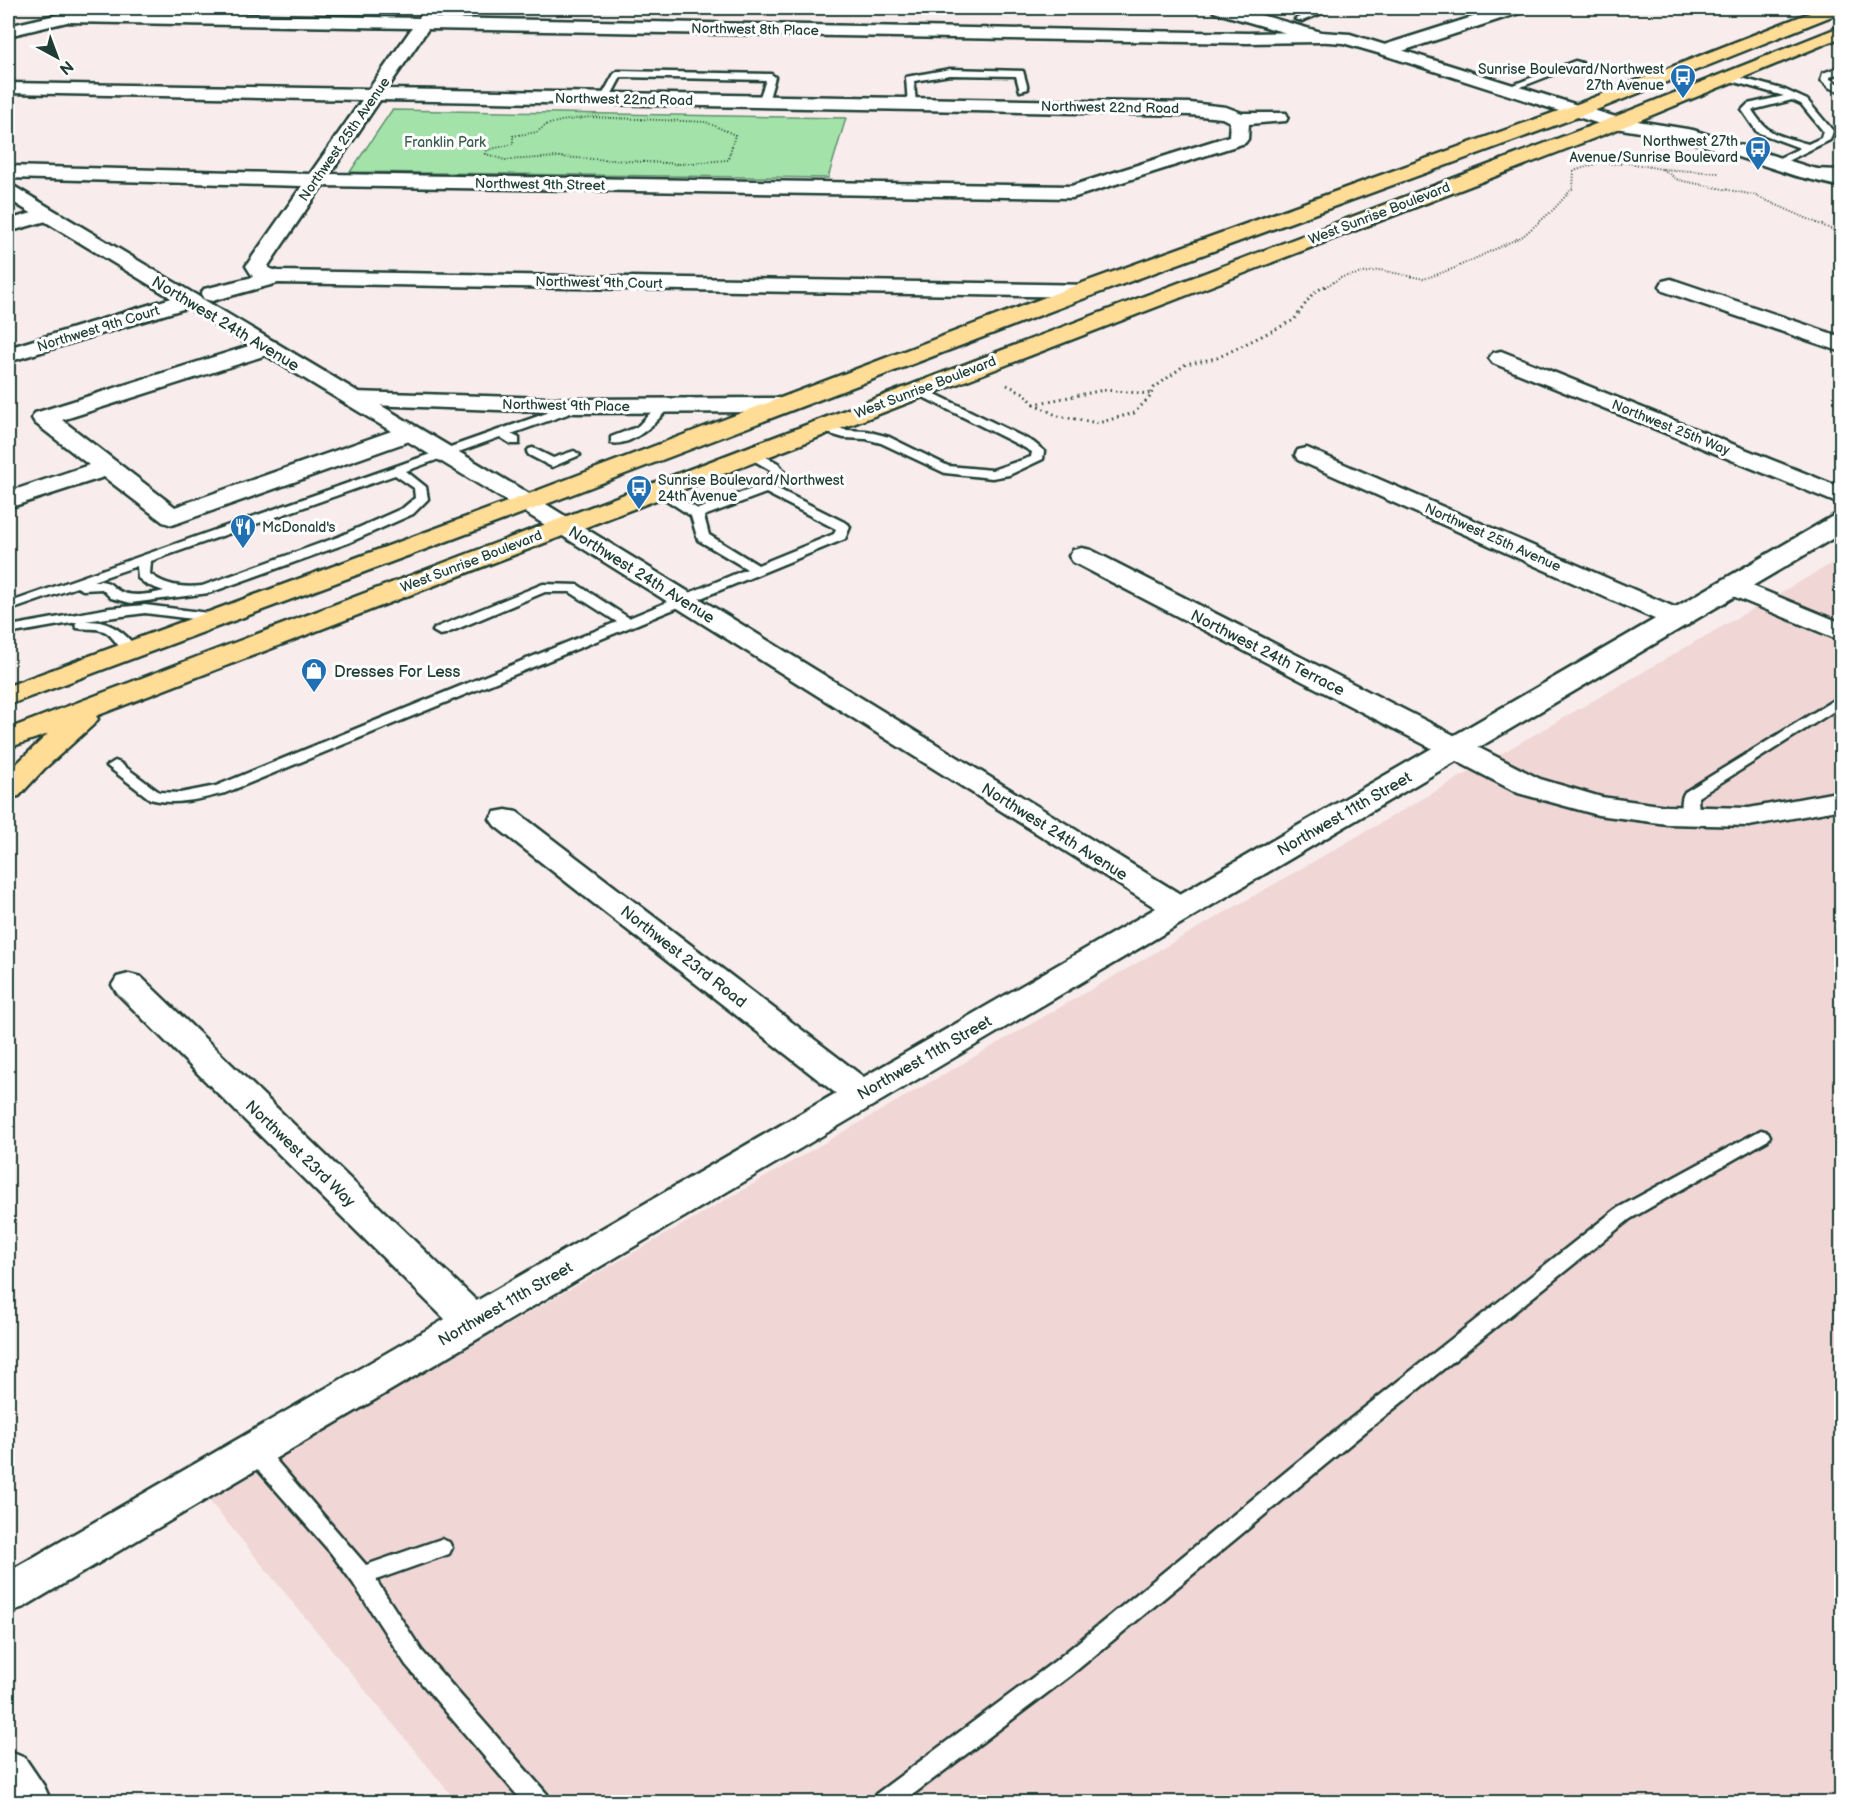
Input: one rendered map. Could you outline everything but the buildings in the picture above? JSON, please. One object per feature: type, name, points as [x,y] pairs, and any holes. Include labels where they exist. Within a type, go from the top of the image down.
[{"type":"main road","name":"West Sunrise Boulevard","points":[[8,696],[1085,290],[1579,110],[1836,8]]},
{"type":"main road","name":"West Sunrise Boulevard","points":[[8,739],[1616,123],[1842,31]]},
{"type":"main road","points":[[8,677],[120,654]]},
{"type":"main road","points":[[8,789],[33,763],[103,702]]},
{"type":"street","points":[[8,31],[108,8]]},
{"type":"street","name":"Northwest 25th Avenue","points":[[264,272],[315,180],[435,8]]},
{"type":"street","points":[[1220,8],[1299,19],[1341,31],[1344,38]]},
{"type":"street","points":[[1387,50],[1516,8]]},
{"type":"street","name":"Northwest 8th Place","points":[[66,17],[177,12],[423,25],[1227,36],[1288,39],[1320,37]]},
{"type":"street","points":[[1260,14],[1320,37],[1344,38],[1387,50],[1579,110],[1687,152],[1842,200]]},
{"type":"street","name":"Northwest 8th Place","points":[[1227,36],[1256,30],[1262,23],[1260,14]]},
{"type":"street","name":"Northwest 22nd Road","points":[[8,88],[1190,109],[1226,113],[1240,119],[1279,117]]},
{"type":"street","name":"Northwest 9th Street","points":[[8,172],[1043,199],[1072,192],[1238,139],[1240,119]]},
{"type":"street","points":[[1616,123],[1686,134],[1803,172],[1842,182]]},
{"type":"street","name":"Northwest 24th Avenue","points":[[8,191],[527,502],[1180,908]]},
{"type":"street","points":[[8,225],[46,215]]},
{"type":"street","points":[[212,294],[264,272]]},
{"type":"street","name":"Northwest 9th Court","points":[[264,272],[1085,290]]},
{"type":"street","points":[[1671,286],[1842,345]]},
{"type":"street","name":"Northwest 9th Court","points":[[941,288],[966,297],[995,315],[993,325]]},
{"type":"street","name":"Northwest 9th Court","points":[[8,355],[188,300]]},
{"type":"street","points":[[268,347],[44,418],[172,517],[409,433]]},
{"type":"street","name":"Northwest 25th Way","points":[[1501,358],[1842,496]]},
{"type":"street","name":"Northwest 9th Place","points":[[354,399],[578,406],[778,405]]},
{"type":"street","name":"Northwest 25th Avenue","points":[[1307,455],[1678,619]]},
{"type":"street","points":[[8,500],[108,468]]},
{"type":"street","name":"Northwest 11th Street","points":[[8,1594],[1842,522]]},
{"type":"street","name":"Northwest 24th Terrace","points":[[1082,556],[1529,786],[1598,806],[1667,815],[1749,817],[1842,800]]},
{"type":"street","points":[[1733,586],[1842,633]]},
{"type":"street","name":"Northwest 23rd Road","points":[[506,819],[861,1094]]},
{"type":"street","name":"Northwest 23rd Way","points":[[129,985],[473,1322]]},
{"type":"street","points":[[8,1773],[27,1803]]},
{"type":"lane","points":[[177,12],[207,8]]},
{"type":"lane","points":[[1299,19],[1329,9],[1325,8]]},
{"type":"lane","points":[[1510,88],[1578,63]]},
{"type":"lane","points":[[1842,69],[1826,75],[1825,80],[1833,86],[1842,88]]},
{"type":"lane","points":[[911,104],[909,79],[929,73],[961,71],[1020,73],[1023,89]]},
{"type":"lane","points":[[604,99],[618,74],[771,77],[763,102]]},
{"type":"lane","points":[[1727,77],[1804,102],[1806,112],[1826,131],[1826,140],[1776,163]]},
{"type":"lane","points":[[1792,97],[1755,111],[1758,127],[1767,134],[1810,148]]},
{"type":"lane","points":[[1758,127],[1779,131],[1767,134]]},
{"type":"lane","points":[[1813,131],[1826,131]]},
{"type":"lane","points":[[1803,172],[1842,173]]},
{"type":"lane","points":[[188,300],[212,294]]},
{"type":"lane","points":[[821,427],[844,434],[866,435],[885,440],[945,469],[992,474],[1005,472],[1037,459],[1038,452],[1029,445],[919,390]]},
{"type":"lane","points":[[615,440],[641,430],[665,405]]},
{"type":"lane","points":[[8,607],[578,406]]},
{"type":"lane","points":[[501,433],[515,441]]},
{"type":"lane","points":[[533,452],[552,463],[574,455]]},
{"type":"lane","points":[[697,514],[767,488],[777,471],[774,466],[752,454]]},
{"type":"lane","points":[[61,588],[105,585],[116,595],[152,598],[178,592],[204,590],[226,583],[343,540],[408,511],[422,499],[420,487],[397,470]]},
{"type":"lane","points":[[115,766],[154,796],[180,798],[220,790],[840,536],[843,527],[767,488]]},
{"type":"lane","points":[[657,490],[697,514],[703,537],[757,570]]},
{"type":"lane","points":[[145,558],[143,575],[152,582],[178,592]]},
{"type":"lane","points":[[105,585],[116,568]]},
{"type":"lane","points":[[440,631],[543,588],[573,588],[628,623]]},
{"type":"lane","points":[[9,629],[110,612],[145,609],[216,618]]},
{"type":"lane","points":[[9,629],[100,623],[111,628],[120,654]]},
{"type":"lane","points":[[1691,816],[1690,795],[1842,699]]},
{"type":"lane","points":[[885,1803],[1064,1668],[1348,1434],[1623,1214],[1761,1136]]},
{"type":"lane","points":[[254,1450],[339,1547],[361,1576],[414,1658],[538,1803]]},
{"type":"lane","points":[[361,1576],[441,1548]]},
{"type":"path","points":[[577,118],[689,120],[706,122],[735,135],[728,160],[681,164],[634,160],[559,157],[505,160],[486,154],[487,150],[495,147],[513,144],[513,136],[537,132],[546,125],[577,118]]},
{"type":"path","points":[[1622,162],[1627,152],[1625,146]]},
{"type":"path","points":[[1003,383],[1024,393],[1034,404],[1058,416],[1098,423],[1134,413],[1151,394],[1154,387],[1186,364],[1217,358],[1294,320],[1313,293],[1342,277],[1380,270],[1424,279],[1455,268],[1523,236],[1574,188],[1574,171],[1598,163],[1622,162],[1662,169],[1729,173]]},
{"type":"path","points":[[1662,169],[1678,180],[1754,195],[1842,234]]},
{"type":"path","points":[[1034,404],[1104,390],[1151,394]]},
{"type":"shaded area","points":[[1841,558],[1841,1802],[457,1802],[207,1498]]},
{"type":"green space","name":"Franklin Park","points":[[392,110],[846,118],[828,178],[350,172]]},
{"type":"place","name":"Sunrise Boulevard/Northwest 27th Avenue","points":[[1683,100]]},
{"type":"place","name":"Northwest 27th Avenue/Sunrise Boulevard","points":[[1758,172]]},
{"type":"place","name":"Sunrise Boulevard/Northwest 24th Avenue","points":[[639,511]]},
{"type":"place","name":"McDonald's","points":[[243,550]]},
{"type":"place","name":"Dresses For Less","points":[[314,694]]}]
